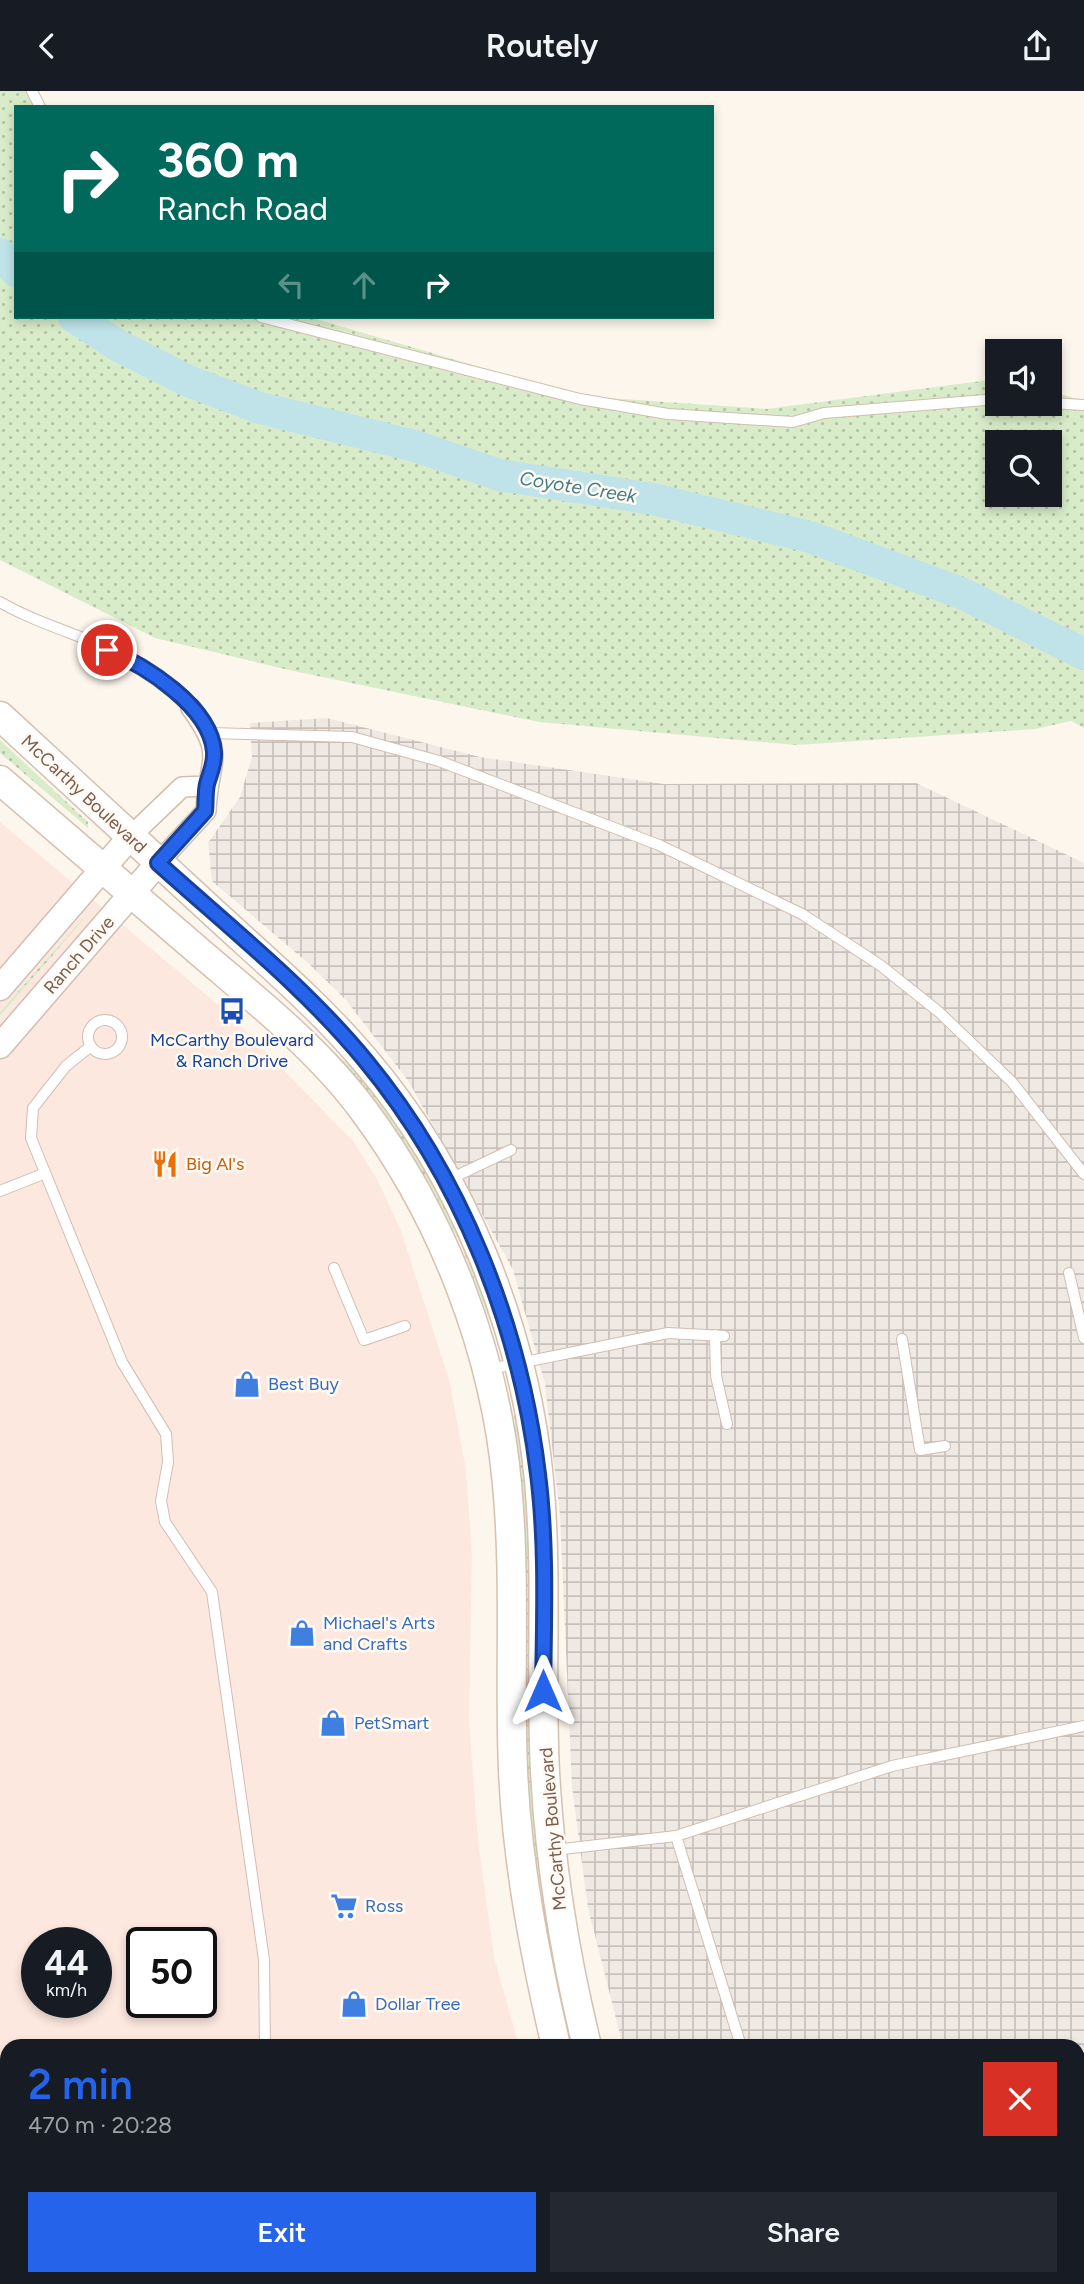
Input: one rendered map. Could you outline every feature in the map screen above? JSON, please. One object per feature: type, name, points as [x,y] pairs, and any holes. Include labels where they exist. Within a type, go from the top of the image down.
[{"type":"main road","name":"McCarthy Boulevard","points":[[0,716],[270,963],[364,1058],[413,1126],[446,1181],[482,1256],[517,1363],[530,1420],[543,1535],[543,1714],[551,1850],[564,1939],[585,2039]]},
{"type":"main road","name":"McCarthy Boulevard","points":[[0,780],[313,1054],[363,1109],[407,1177],[452,1269],[488,1370],[507,1480],[511,1536],[511,1714],[517,1831],[532,1944],[553,2039]]},
{"type":"street","points":[[158,863],[205,811],[206,786],[214,768],[215,751],[209,733],[191,708]]},
{"type":"street","points":[[0,988],[130,837],[182,787],[206,786]]},
{"type":"street","name":"Ranch Drive","points":[[0,1047],[158,863]]},
{"type":"lane","points":[[269,319],[580,399],[668,415],[793,422],[824,413],[985,400]]},
{"type":"lane","points":[[1062,404],[1084,405]]},
{"type":"lane","points":[[0,602],[64,633],[129,659],[165,680],[191,708]]},
{"type":"lane","points":[[209,733],[352,737],[439,761],[659,845],[802,914],[880,965],[939,1012],[1012,1082],[1084,1174]]},
{"type":"lane","points":[[90,1046],[66,1066],[33,1108],[30,1138],[122,1362],[166,1434],[168,1462],[160,1500],[165,1522],[212,1592],[264,1960],[265,2039]]},
{"type":"lane","points":[[446,1181],[511,1150]]},
{"type":"lane","points":[[0,1191],[43,1174]]},
{"type":"lane","points":[[334,1268],[364,1340],[405,1327]]},
{"type":"lane","points":[[1069,1273],[1084,1338]]},
{"type":"lane","points":[[488,1370],[668,1333],[719,1336],[716,1376],[727,1424]]},
{"type":"lane","points":[[902,1339],[919,1450],[945,1446]]},
{"type":"lane","points":[[551,1850],[676,1836],[892,1766],[1084,1726]]},
{"type":"lane","points":[[676,1836],[739,2039]]},
{"type":"shaded area","points":[[327,718],[480,757],[664,784],[916,783],[1084,863],[1084,2039],[621,2039],[588,1908],[572,1787],[560,1515],[545,1384],[513,1270],[409,1082],[346,1000],[308,963],[212,881],[208,843],[240,797],[252,757],[250,723]]},
{"type":"shaded area","points":[[0,822],[228,1013],[353,1141],[378,1181],[401,1231],[449,1379],[466,1470],[472,1555],[469,1720],[478,1841],[494,1957],[517,2039],[0,2039]]},
{"type":"green space","points":[[0,91],[31,91],[35,105],[14,105],[14,319],[316,319],[579,396],[766,409],[985,381],[985,416],[1062,416],[1062,395],[1084,401],[1084,728],[1071,721],[1035,729],[796,745],[539,722],[289,670],[155,638],[0,560]]},
{"type":"green space","points":[[0,740],[88,822],[88,828],[0,753]]},
{"type":"green space","points":[[173,912],[366,1080],[416,1154],[446,1208],[471,1262],[497,1340],[461,1245],[428,1181],[413,1161]]},
{"type":"green space","points":[[83,920],[0,1016],[0,1012]]},
{"type":"green space","points":[[514,1407],[526,1468],[562,2009],[540,1883],[527,1836]]},
{"type":"waterway","name":"Coyote Creek","points":[[0,254],[14,269]]},
{"type":"waterway","name":"Coyote Creek","points":[[77,319],[119,346],[188,381],[260,408],[415,446],[499,475],[653,499],[810,537],[961,593],[1084,654]]},
{"type":"place","name":"McCarthy Boulevard & Ranch Drive","points":[[232,1011]]},
{"type":"place","name":"Big Al's","points":[[165,1164]]},
{"type":"place","name":"Best Buy","points":[[247,1384]]},
{"type":"place","name":"Michael's Arts and Crafts","points":[[302,1633]]},
{"type":"place","name":"PetSmart","points":[[333,1723]]},
{"type":"place","name":"Ross","points":[[344,1906]]},
{"type":"place","name":"Dollar Tree","points":[[354,2004]]},
{"type":"route","points":[[107,650],[129,659],[165,680],[191,708],[209,733],[215,751],[214,768],[206,786],[205,811],[158,863],[270,963],[364,1058],[389,1090],[435,1161],[482,1256],[517,1363],[536,1457],[543,1535],[543,1691]]}]
